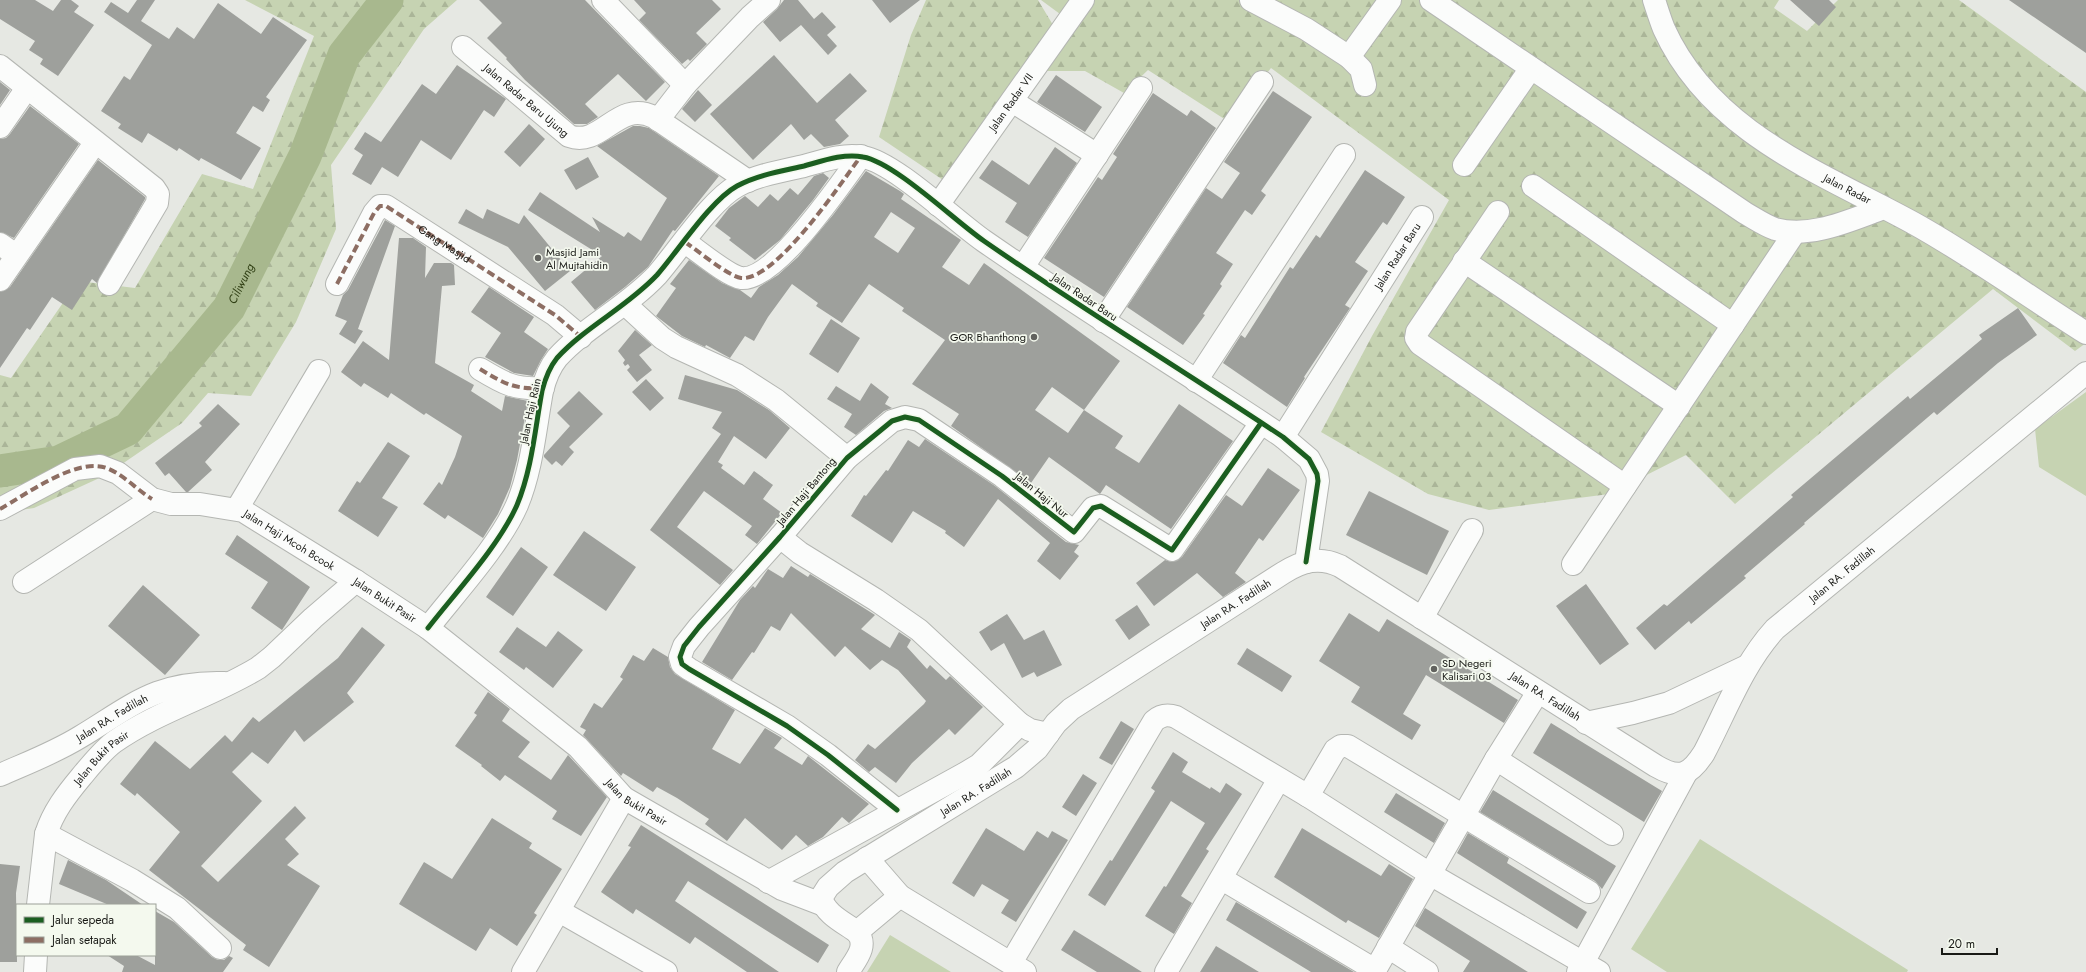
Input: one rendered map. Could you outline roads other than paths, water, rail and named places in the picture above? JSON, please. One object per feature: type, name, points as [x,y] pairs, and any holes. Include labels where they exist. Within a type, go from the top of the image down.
[{"type":"street","points":[[603,0],[685,85]]},
{"type":"street","points":[[658,120],[685,85],[750,17],[769,0]]},
{"type":"street","name":"Jalan Radar VII","points":[[938,205],[1083,0]]},
{"type":"street","points":[[1251,0],[1299,26],[1349,57],[1361,69],[1365,85]]},
{"type":"street","points":[[1349,57],[1390,0]]},
{"type":"street","points":[[1431,0],[1745,213],[1773,228],[1795,232],[1827,227],[1884,208]]},
{"type":"street","name":"Jalan Radar","points":[[1654,0],[1664,29],[1679,54],[1693,75],[1726,112],[1773,148],[1915,224],[1998,273],[2086,333]]},
{"type":"street","name":"Jalan Radar Baru Ujung","points":[[463,46],[569,136],[577,139],[587,138],[633,112],[647,114],[748,181]]},
{"type":"street","points":[[0,66],[95,143],[154,188],[159,197],[140,233],[109,284]]},
{"type":"street","points":[[1464,165],[1531,68]]},
{"type":"street","name":"Jalan Radar Baru","points":[[1103,321],[1262,82]]},
{"type":"street","points":[[0,126],[27,88]]},
{"type":"street","points":[[1023,267],[1141,88]]},
{"type":"street","points":[[1012,101],[1097,155]]},
{"type":"street","points":[[0,280],[8,249],[95,143]]},
{"type":"street","points":[[1196,382],[1344,155]]},
{"type":"street","points":[[685,242],[741,278],[756,275],[770,267],[787,253],[861,156]]},
{"type":"street","name":"Jalan Radar Baru","points":[[748,181],[826,160],[861,156],[878,162],[890,169],[983,240],[1103,321],[1283,437],[1309,459],[1317,474],[1318,481],[1306,562]]},
{"type":"street","name":"Jalan Haji Rain","points":[[428,628],[508,522],[516,505],[530,457],[545,378],[557,359],[581,337],[625,304],[653,279],[723,198],[736,186],[748,181]]},
{"type":"street","points":[[1533,186],[1733,325]]},
{"type":"street","name":"Gang Masjid","points":[[337,284],[374,213],[380,206],[386,206],[555,315],[581,337]]},
{"type":"street","points":[[1498,212],[1418,332],[1417,340],[1625,486]]},
{"type":"street","name":"Jalan Radar Baru","points":[[1283,437],[1422,217]]},
{"type":"street","points":[[1573,564],[1795,232]]},
{"type":"street","points":[[1464,261],[1679,406]]},
{"type":"street","name":"Jalan Haji Bantong","points":[[625,304],[662,338],[676,347],[737,375],[776,400],[847,458],[780,537],[800,553],[876,600],[919,630],[1020,724],[1030,730],[1048,734]]},
{"type":"street","points":[[480,369],[506,384],[525,389],[543,388]]},
{"type":"street","points":[[237,509],[319,371]]},
{"type":"street","name":"Jalan RA. Fadillah","points":[[824,905],[821,896],[831,884],[845,872],[1010,771],[1037,749],[1060,718],[1071,709],[1283,573],[1306,562],[1323,561],[1340,566],[1586,723],[1663,770],[1677,775],[1686,773],[1697,763],[1704,753],[1747,666],[1763,643],[1775,630],[2086,373]]},
{"type":"street","name":"Jalan Haji Nur","points":[[847,458],[892,421],[904,417],[912,417],[971,453],[1074,532],[1093,508],[1101,506],[1172,550],[1261,423]]},
{"type":"street","name":"Jalan Haji Mcoh Bcook","points":[[1,508],[75,469],[93,466],[108,468],[118,473],[152,499],[171,504],[200,504],[237,509],[356,581]]},
{"type":"street","points":[[24,582],[152,499]]},
{"type":"street","points":[[1422,618],[1472,530]]},
{"type":"street","points":[[780,537],[699,627],[684,646],[680,654],[681,660],[689,669],[787,726],[828,755],[897,810]]},
{"type":"street","name":"Jalan Bukit Pasir","points":[[38,904],[46,834],[62,801],[96,760],[113,743],[150,721],[244,676],[272,657],[313,618],[356,581],[428,628],[578,747],[624,798],[768,882],[824,905]]},
{"type":"street","points":[[1586,723],[1633,713],[1668,703],[1747,666]]},
{"type":"street","name":"Jalan RA. Fadillah","points":[[0,775],[57,750],[126,707],[160,691],[197,683],[229,683]]},
{"type":"street","points":[[1222,879],[1375,971],[1496,759],[1538,692]]},
{"type":"street","points":[[866,858],[900,896],[1018,968],[1157,718],[1167,714],[1176,717],[1308,796],[1430,874],[1586,969],[1686,773]]},
{"type":"street","points":[[768,882],[979,765],[1020,724]]},
{"type":"street","points":[[1308,796],[1335,750],[1344,746],[1353,748],[1589,892]]},
{"type":"street","points":[[1496,759],[1612,834]]},
{"type":"street","points":[[1166,972],[1222,879],[1279,779]]},
{"type":"street","points":[[523,972],[624,798]]},
{"type":"street","points":[[46,834],[132,880],[171,905],[220,948]]},
{"type":"street","points":[[857,932],[900,896]]},
{"type":"street","points":[[824,905],[841,922],[857,932],[862,939],[862,947],[848,972]]},
{"type":"street","points":[[559,911],[666,972]]},
{"type":"street","points":[[1388,947],[1427,972]]},
{"type":"street","points":[[35,972],[36,956]]},
{"type":"waterway","name":"Ciliwung","points":[[0,471],[59,462],[128,429],[229,308],[305,156],[344,55],[387,0]]},
{"type":"place","name":"Masjid Jami Al Mujtahidin","points":[[538,258]]},
{"type":"place","name":"GOR Bhanthong","points":[[1034,337]]},
{"type":"place","name":"SD Negeri Kalisari 03","points":[[1434,669]]}]
